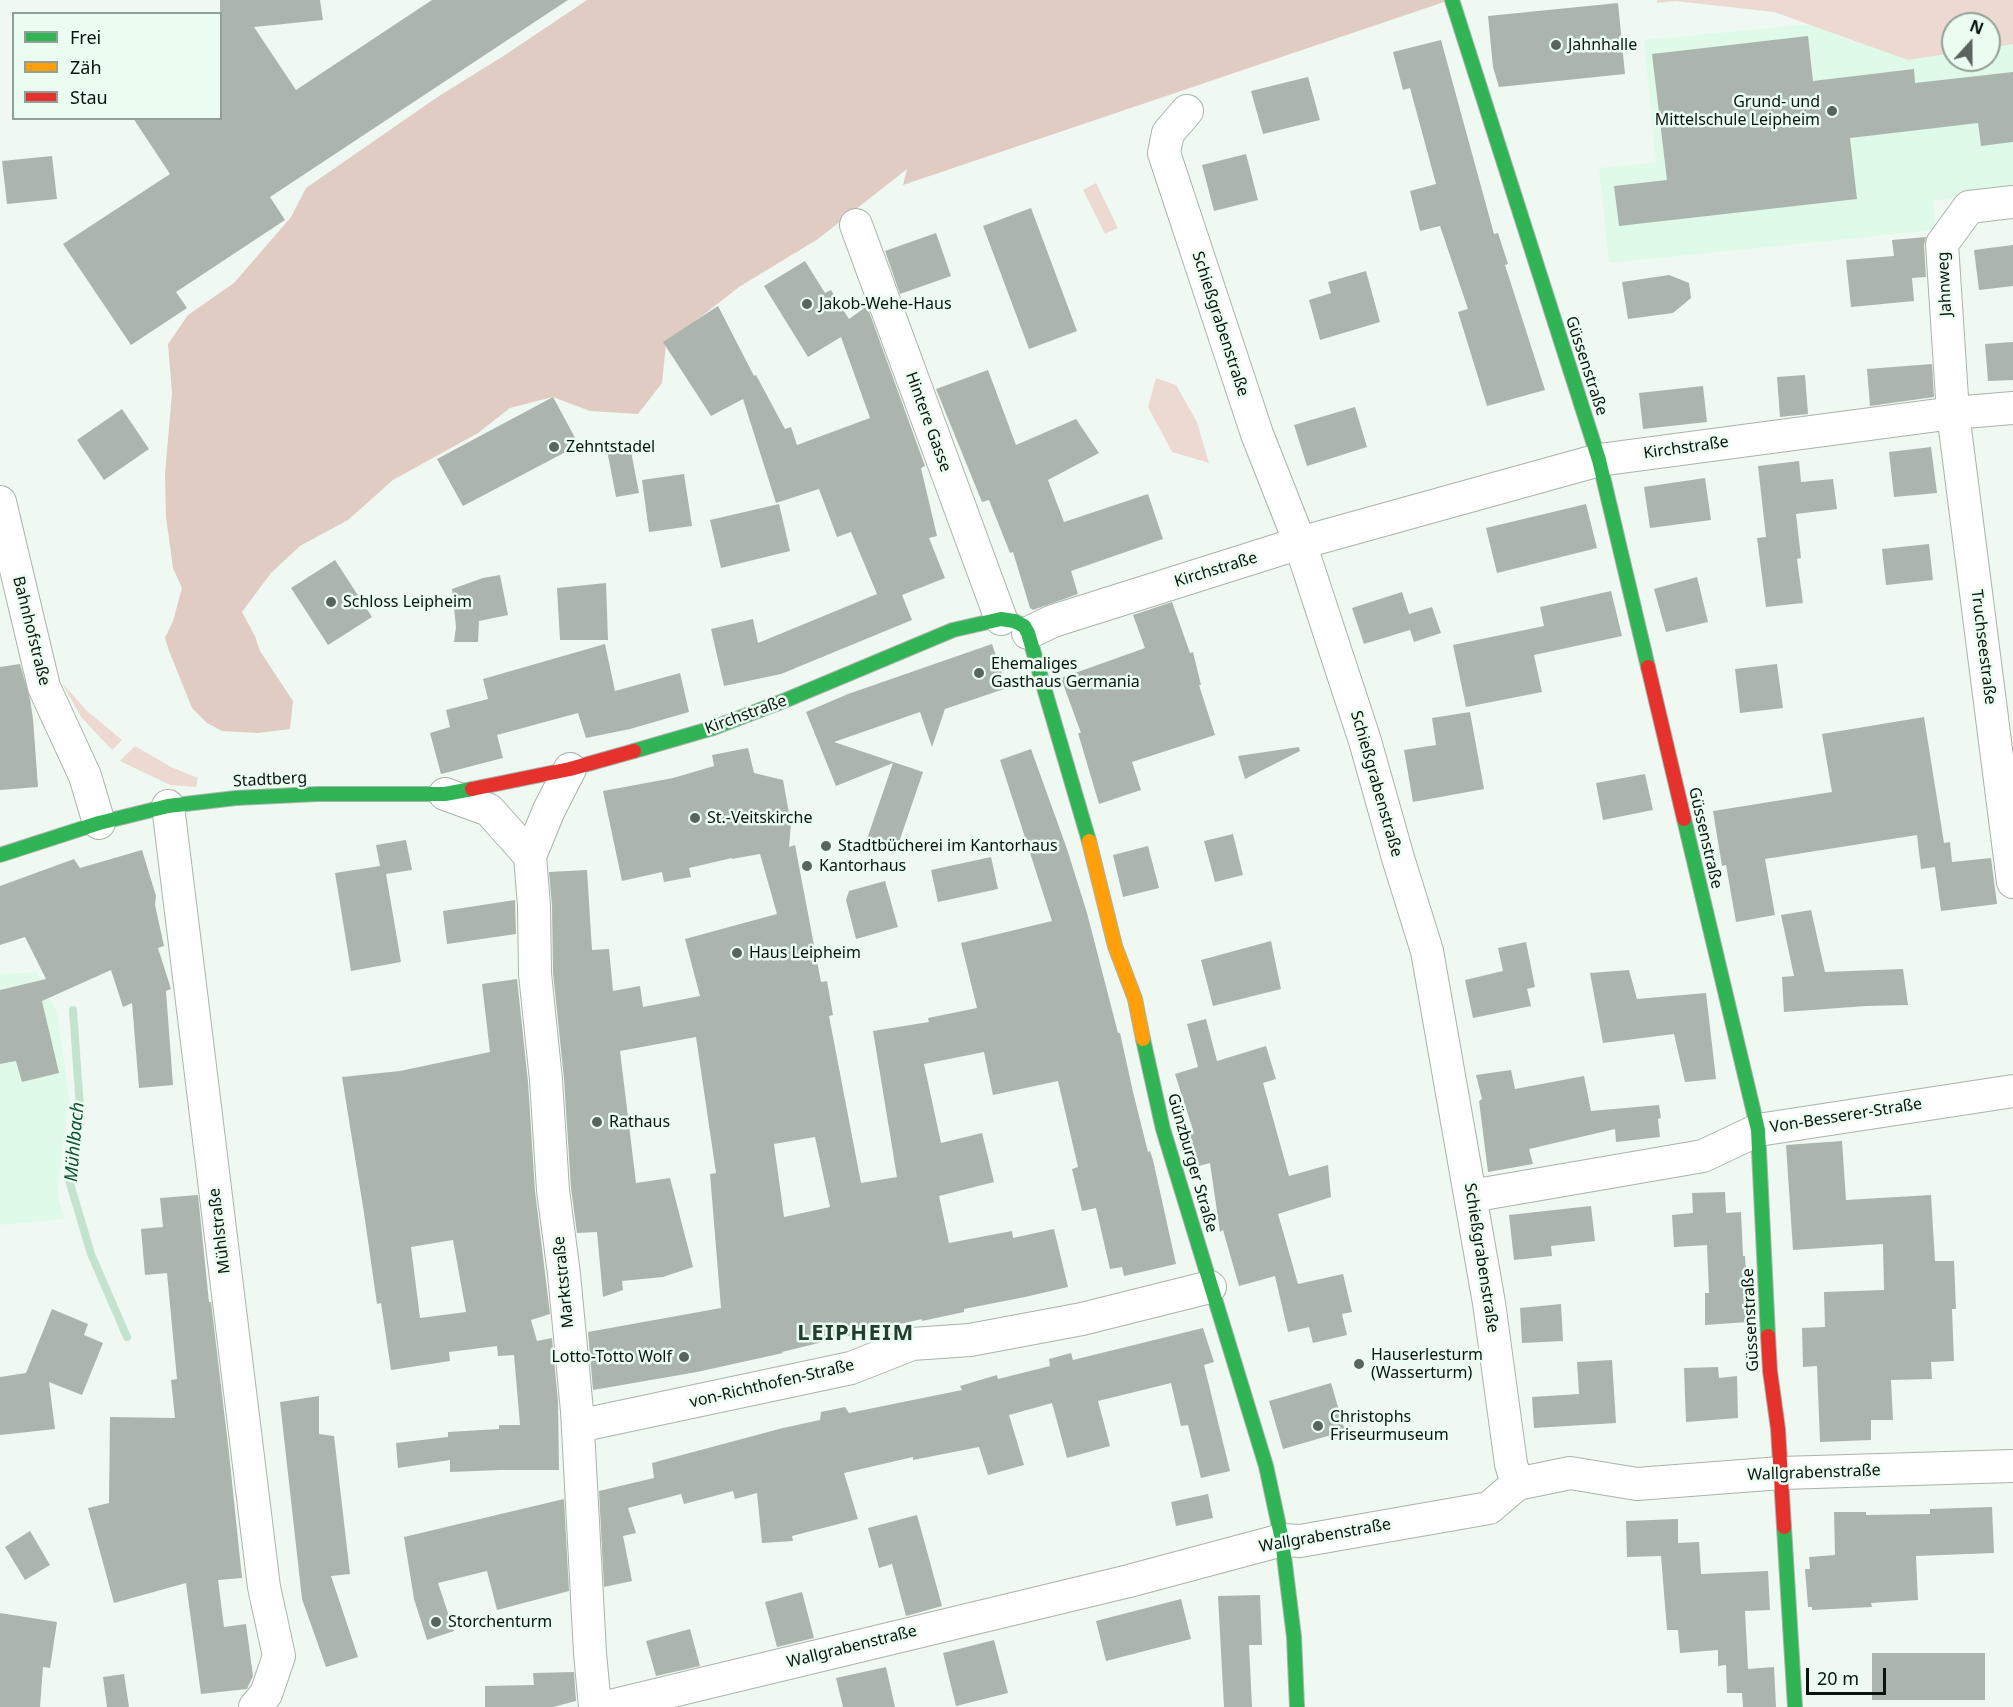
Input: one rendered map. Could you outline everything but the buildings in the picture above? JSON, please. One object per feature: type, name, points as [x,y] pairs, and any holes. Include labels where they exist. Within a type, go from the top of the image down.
[{"type":"street","name":"Güssenstraße","points":[[1452,0],[1599,460],[1758,1130],[1770,1371],[1778,1429],[1795,1707]]},
{"type":"street","name":"Schießgrabenstraße","points":[[1187,111],[1168,133],[1164,153],[1257,434],[1300,543],[1365,741],[1427,951],[1471,1196],[1489,1304],[1511,1464],[1517,1484]]},
{"type":"street","name":"Jahnweg","points":[[1953,413],[1942,244],[1969,207],[2013,202]]},
{"type":"street","name":"Hintere Gasse","points":[[856,225],[1015,626]]},
{"type":"street","name":"Kirchstraße","points":[[445,794],[570,769],[713,728],[953,630],[1053,621],[1300,543],[1599,460],[1953,413],[2013,408]]},
{"type":"street","name":"Truchseestraße","points":[[1953,413],[2013,882]]},
{"type":"street","name":"Bahnhofstraße","points":[[0,502],[44,687],[85,776],[99,823]]},
{"type":"street","name":"Günzburger Straße","points":[[1015,626],[1093,850],[1114,946],[1135,999],[1163,1130],[1266,1466],[1282,1540],[1294,1637],[1297,1707]]},
{"type":"street","name":"Marktstraße","points":[[570,769],[549,810],[530,856],[534,906],[535,974],[546,1080],[553,1190],[564,1274],[578,1426],[589,1641],[595,1707]]},
{"type":"street","name":"Stadtberg","points":[[0,855],[99,823],[168,806],[236,798],[318,794],[445,794]]},
{"type":"street","points":[[445,794],[489,810],[530,856]]},
{"type":"street","name":"Mühlstraße","points":[[168,806],[264,1587],[279,1656],[266,1694],[255,1707]]},
{"type":"street","name":"Von-Besserer-Straße","points":[[1471,1196],[1703,1156],[1758,1130],[2013,1091]]},
{"type":"street","name":"von-Richthofen-Straße","points":[[578,1426],[851,1368],[912,1344],[970,1340],[1082,1319],[1210,1287]]},
{"type":"street","name":"Wallgrabenstraße","points":[[606,1707],[1129,1581],[1282,1540],[1300,1541],[1489,1508],[1517,1484],[1570,1473],[1637,1484],[1781,1473],[2013,1466]]},
{"type":"shaded area","points":[[587,0],[1450,0],[903,185],[907,169],[818,239],[739,287],[666,344],[662,383],[638,414],[590,411],[553,397],[510,408],[478,433],[393,480],[348,520],[300,546],[271,573],[242,612],[260,651],[293,701],[290,729],[258,733],[222,731],[207,723],[192,708],[165,638],[173,621],[182,588],[173,568],[166,517],[165,474],[172,393],[168,344],[188,315],[234,283],[291,217],[306,188],[439,96]]},
{"type":"shaded area","points":[[1657,0],[2013,0],[2013,44],[2001,46],[2001,12],[1941,12],[1941,55],[1908,60],[1774,12],[1675,1],[1657,3]]},
{"type":"shaded area","name":"Grund- und Mittelschule Leipheim","points":[[2013,5],[2013,192],[1933,201],[1936,230],[1609,263],[1599,168],[1656,162],[1644,40]]},
{"type":"shaded area","points":[[1096,183],[1118,228],[1105,234],[1083,190]]},
{"type":"shaded area","points":[[1156,378],[1176,385],[1197,422],[1209,463],[1172,452],[1148,407]]},
{"type":"shaded area","points":[[62,683],[86,710],[122,740],[112,750],[81,717]]},
{"type":"shaded area","points":[[135,746],[171,767],[198,778],[196,787],[170,785],[120,761]]},
{"type":"shaded area","points":[[37,972],[57,1013],[69,1098],[57,1192],[64,1219],[0,1225],[0,974]]},
{"type":"waterway","name":"Mühlbach","points":[[73,1010],[80,1108],[69,1180],[91,1254],[127,1337]]},
{"type":"traffic: fast","points":[[1452,0],[1599,460],[1648,667]]},
{"type":"traffic: fast","points":[[634,751],[713,728],[953,630],[1001,619],[1014,621],[1024,626],[1028,633],[1089,841]]},
{"type":"traffic: fast","points":[[0,855],[99,823],[168,806],[236,798],[318,794],[445,794],[472,789]]},
{"type":"traffic: fast","points":[[1684,819],[1758,1130],[1768,1336]]},
{"type":"traffic: fast","points":[[1143,1039],[1163,1129],[1266,1466],[1282,1540],[1294,1637],[1297,1707]]},
{"type":"traffic: fast","points":[[1784,1527],[1795,1707]]},
{"type":"traffic: slow","points":[[1089,841],[1115,946],[1135,999],[1143,1039]]},
{"type":"traffic: jam","points":[[1648,667],[1684,819]]},
{"type":"traffic: jam","points":[[472,789],[570,769],[634,751]]},
{"type":"traffic: jam","points":[[1768,1336],[1778,1429],[1784,1527]]},
{"type":"place","name":"Jahnhalle","points":[[1556,45]]},
{"type":"place","name":"Grund- und Mittelschule Leipheim","points":[[1832,111]]},
{"type":"place","name":"Jakob-Wehe-Haus","points":[[807,304]]},
{"type":"place","name":"Zehntstadel","points":[[554,447]]},
{"type":"place","name":"Schloss Leipheim","points":[[331,602]]},
{"type":"place","name":"Ehemaliges Gasthaus Germania","points":[[979,673]]},
{"type":"place","name":"St.-Veitskirche","points":[[695,818]]},
{"type":"place","name":"Stadtbücherei im Kantorhaus","points":[[826,846]]},
{"type":"place","name":"Kantorhaus","points":[[807,866]]},
{"type":"place","name":"Haus Leipheim","points":[[737,953]]},
{"type":"place","name":"Rathaus","points":[[597,1122]]},
{"type":"place","name":"Lotto-Totto Wolf","points":[[684,1357]]},
{"type":"place","name":"Hauserlesturm (Wasserturm)","points":[[1359,1364]]},
{"type":"place","name":"Christophs Friseurmuseum","points":[[1318,1426]]},
{"type":"place","name":"Storchenturm","points":[[436,1622]]},
{"type":"district","name":"LEIPHEIM","points":[[856,1334]]}]
